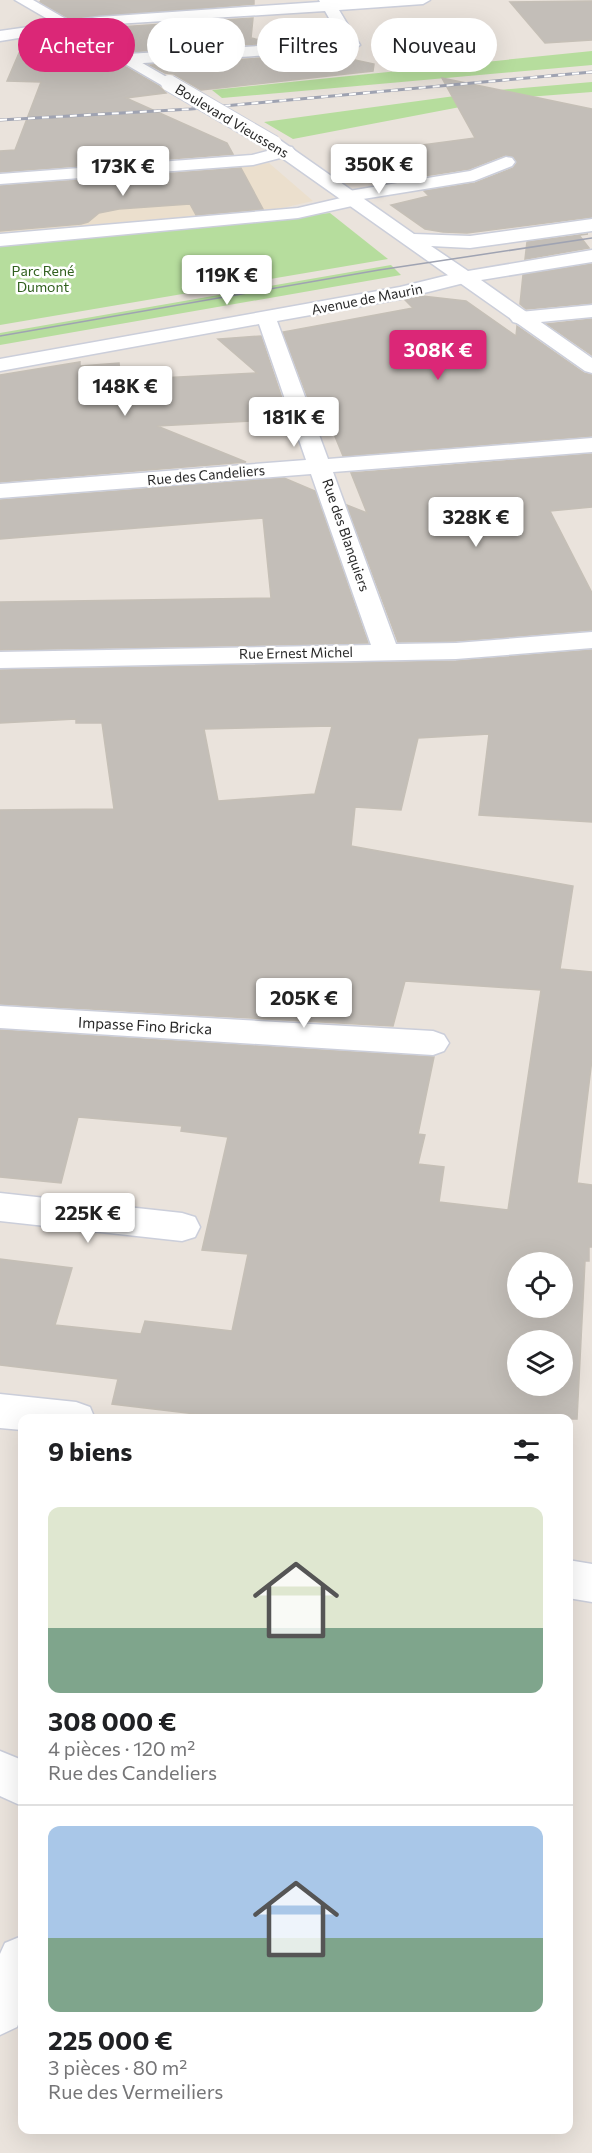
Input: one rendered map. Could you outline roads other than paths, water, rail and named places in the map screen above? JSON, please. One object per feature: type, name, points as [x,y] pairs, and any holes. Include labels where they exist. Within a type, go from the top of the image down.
[{"type":"street","name":"Boulevard Vieussens","points":[[22,0],[54,18]]},
{"type":"street","points":[[135,18],[328,3],[423,0]]},
{"type":"street","points":[[135,59],[352,45],[328,3]]},
{"type":"street","points":[[0,36],[18,33]]},
{"type":"street","name":"Boulevard Vieussens","points":[[135,64],[280,147],[411,239],[461,278],[592,367]]},
{"type":"street","points":[[0,180],[253,160],[280,147]]},
{"type":"street","points":[[0,240],[298,213],[352,198],[474,176],[506,162]]},
{"type":"street","points":[[411,239],[470,242],[592,225]]},
{"type":"street","points":[[439,261],[470,242]]},
{"type":"street","name":"Avenue de Maurin","points":[[0,365],[400,293],[461,278],[592,256]]},
{"type":"street","points":[[520,318],[592,311]]},
{"type":"street","name":"Rue des Blanquiers","points":[[264,318],[269,324],[322,466],[386,652]]},
{"type":"street","name":"Rue des Candeliers","points":[[0,491],[592,445]]},
{"type":"street","name":"Rue Ernest Michel","points":[[0,660],[456,651],[592,640]]},
{"type":"street","name":"Impasse Fino Bricka","points":[[0,1017],[433,1043]]},
{"type":"street","points":[[0,1207],[182,1227]]},
{"type":"street","points":[[0,1411],[28,1414]]},
{"type":"street","points":[[573,1580],[592,1583]]},
{"type":"street","points":[[0,1773],[18,1781]]},
{"type":"street","points":[[0,2010],[18,1969]]},
{"type":"tram line","points":[[0,336],[379,270],[592,238]]},
{"type":"railway","points":[[0,120],[191,109],[592,72]]},
{"type":"park label","name":"Parc René Dumont","points":[[43,280]]}]
